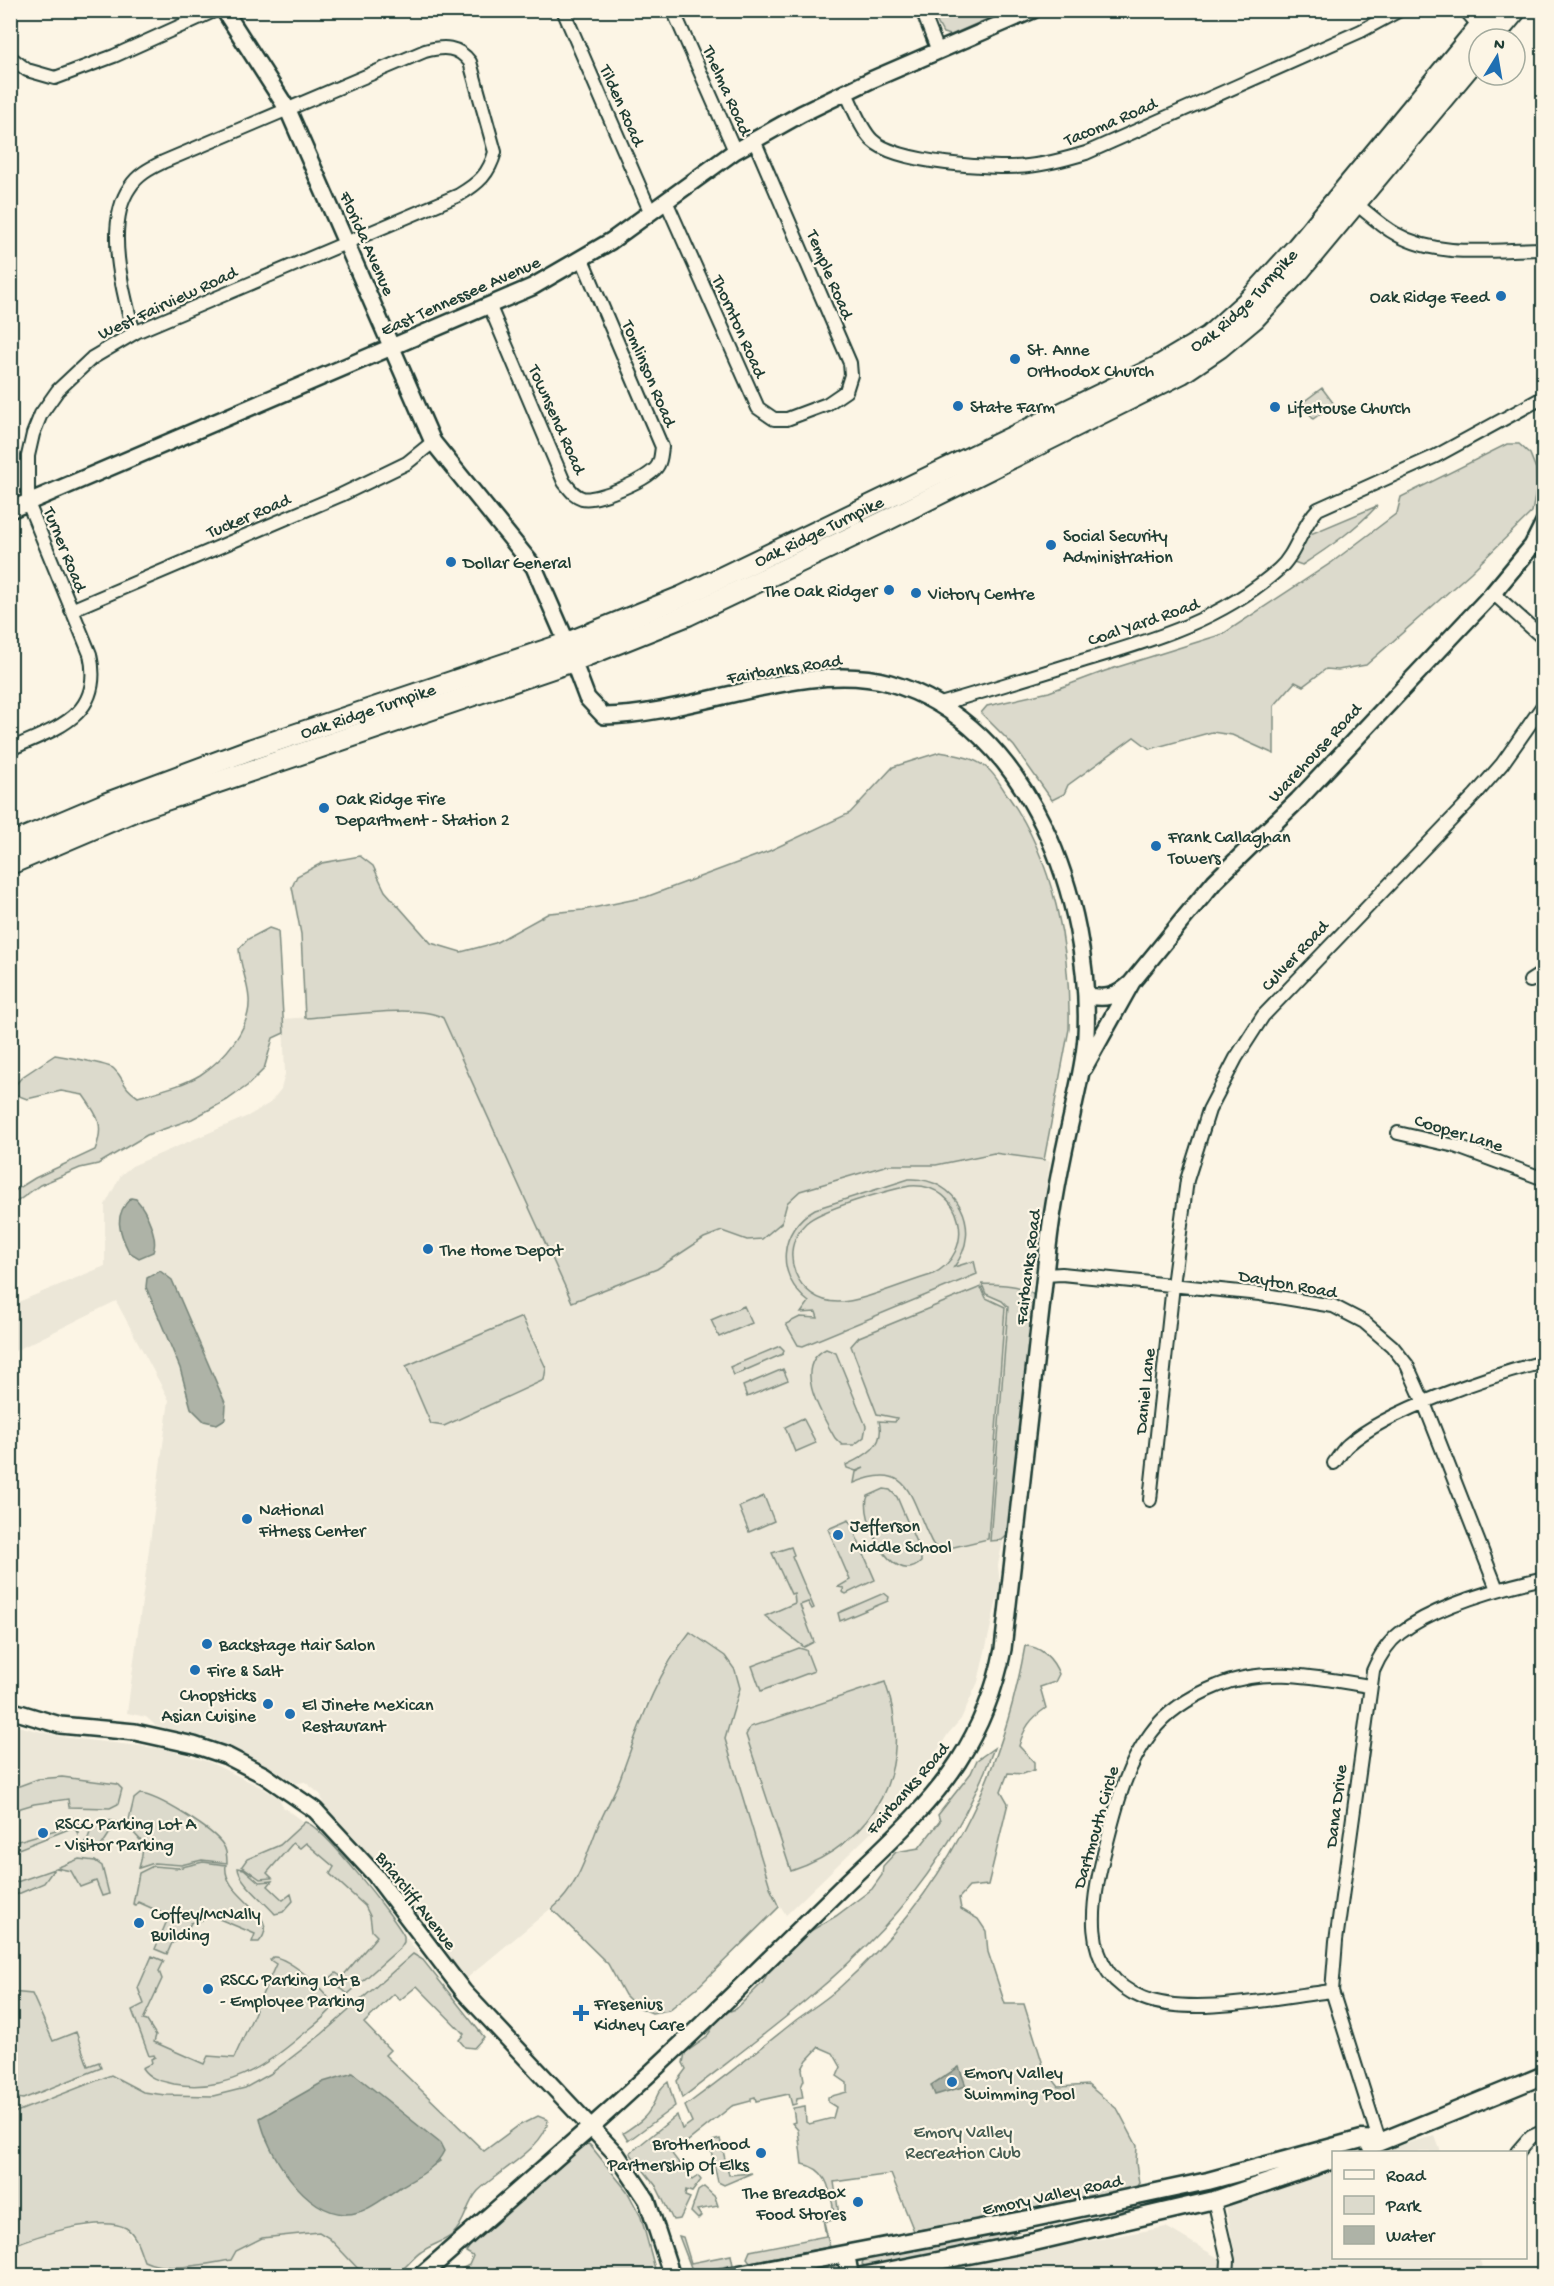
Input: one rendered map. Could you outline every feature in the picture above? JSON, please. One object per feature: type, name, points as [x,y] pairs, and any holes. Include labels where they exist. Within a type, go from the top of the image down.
[{"type":"highway","name":"Oak Ridge Turnpike","points":[[1490,27],[1493,10]]},
{"type":"highway","name":"Oak Ridge Turnpike","points":[[1497,27],[1516,10]]},
{"type":"highway","name":"Oak Ridge Turnpike","points":[[11,858],[139,809],[233,766],[570,652],[738,591],[1016,446],[1161,374],[1219,348],[1255,318],[1300,270],[1348,198],[1467,59]]},
{"type":"highway","name":"Oak Ridge Turnpike","points":[[1393,145],[1467,68]]},
{"type":"main road","name":"Emory Valley Road","points":[[1359,2151],[1379,2140],[1437,2121],[1544,2075]]},
{"type":"main road","points":[[421,2276],[591,2127]]},
{"type":"main road","name":"Emory Valley Road","points":[[729,2276],[1034,2218],[1208,2181],[1362,2139],[1379,2140]]},
{"type":"main road","points":[[862,2276],[1034,2242],[1214,2200],[1332,2161]]},
{"type":"main road","points":[[1208,2181],[1214,2200]]},
{"type":"main road","points":[[1034,2218],[1034,2242]]},
{"type":"main road","points":[[846,2254],[850,2276]]},
{"type":"street","points":[[10,57],[27,70],[55,78],[114,56],[216,10]]},
{"type":"street","name":"Florida Avenue","points":[[224,10],[288,110],[433,442],[534,567],[570,652]]},
{"type":"street","name":"Tilden Road","points":[[563,10],[651,213]]},
{"type":"street","name":"Thelma Road","points":[[673,10],[735,151]]},
{"type":"street","points":[[922,10],[938,51]]},
{"type":"street","name":"East Tennessee Avenue","points":[[10,510],[393,346],[490,307],[582,259],[754,140],[845,91],[1033,10]]},
{"type":"street","name":"Tacoma Road","points":[[845,91],[871,139],[884,149],[916,158],[987,167],[1026,166],[1059,161],[1086,153],[1360,32],[1400,10]]},
{"type":"street","points":[[1465,10],[1481,27]]},
{"type":"street","name":"West Fairview Road","points":[[28,503],[28,456],[41,414],[58,390],[79,368],[134,333],[459,195],[478,184],[491,165],[495,152],[482,102],[466,56],[453,48],[439,48],[288,110]]},
{"type":"street","points":[[134,333],[124,300],[118,242],[119,214],[129,188],[143,173],[164,162],[288,110]]},
{"type":"street","name":"Temple Road","points":[[754,140],[850,363],[851,375],[846,391],[841,397],[815,409]]},
{"type":"street","points":[[1348,198],[1396,234],[1422,245],[1450,250],[1544,249]]},
{"type":"street","name":"Thornton Road","points":[[666,201],[758,408],[774,418],[787,419],[815,409]]},
{"type":"street","name":"Tomlinson Road","points":[[582,259],[662,447],[658,467],[644,478],[625,486]]},
{"type":"street","name":"Townsend Road","points":[[490,307],[564,482],[573,494],[596,499],[625,486]]},
{"type":"street","name":"Coal Yard Road","points":[[937,705],[1169,635],[1201,621],[1263,583],[1281,567],[1290,555],[1309,518],[1318,509],[1436,456],[1544,397]]},
{"type":"street","name":"Tucker Road","points":[[71,610],[341,495],[407,463],[433,442]]},
{"type":"street","name":"Turner Road","points":[[10,748],[68,722],[86,705],[93,686],[94,671],[28,503]]},
{"type":"street","name":"Warehouse Road","points":[[1080,1074],[1132,982],[1215,881],[1298,800],[1493,593],[1532,546],[1544,522]]},
{"type":"street","points":[[1493,593],[1544,639]]},
{"type":"street","name":"Fairbanks Road","points":[[570,652],[587,698],[604,716],[641,714],[829,678],[868,679],[890,683],[918,693],[937,705],[964,723],[991,748],[1017,779],[1039,814],[1065,879],[1074,911],[1086,995],[1086,1038],[1063,1154],[1045,1275],[1004,1649],[997,1681],[975,1734],[956,1765],[910,1819],[666,2059],[591,2127]]},
{"type":"street","name":"Culver Road","points":[[1173,1285],[1187,1180],[1200,1135],[1236,1058],[1263,1016],[1489,780],[1544,704]]},
{"type":"street","points":[[1530,981],[1544,972]]},
{"type":"street","points":[[1086,995],[1106,998],[1120,993],[1132,982]]},
{"type":"street","name":"Cooper Lane","points":[[1398,1133],[1455,1146],[1544,1179]]},
{"type":"street","name":"Dayton Road","points":[[1045,1275],[1062,1274],[1260,1294],[1333,1306],[1364,1322],[1392,1346],[1407,1365],[1497,1589]]},
{"type":"street","name":"Daniel Lane","points":[[1150,1500],[1173,1285]]},
{"type":"street","points":[[1334,1463],[1347,1445],[1368,1431],[1424,1403],[1544,1362]]},
{"type":"street","name":"Dana Drive","points":[[1379,2140],[1332,1990],[1337,1932],[1369,1686],[1379,1658],[1400,1633],[1427,1617],[1497,1589],[1544,1578]]},
{"type":"street","name":"Dartmouth Circle","points":[[1332,1990],[1187,2006],[1142,1998],[1124,1986],[1109,1971],[1099,1953],[1094,1934],[1093,1905],[1118,1799],[1130,1768],[1151,1733],[1177,1708],[1218,1685],[1251,1677],[1299,1675],[1369,1686]]},
{"type":"street","name":"Briarcliff Avenue","points":[[14,1710],[60,1725],[135,1732],[194,1744],[227,1756],[286,1788],[315,1810],[375,1875],[464,1992],[617,2155],[642,2189],[656,2223],[672,2276]]},
{"type":"street","points":[[1519,2151],[1531,2137],[1544,2131]]},
{"type":"street","points":[[1214,2200],[1228,2260],[1227,2276]]},
{"type":"shaded area","points":[[378,1012],[433,1012],[443,1018],[572,1302],[657,1269],[704,1238],[722,1231],[747,1240],[762,1239],[776,1228],[786,1215],[787,1203],[800,1190],[888,1165],[911,1166],[994,1153],[1050,1161],[1030,1301],[1004,1536],[998,1565],[1000,1586],[978,1682],[961,1719],[948,1734],[927,1767],[882,1822],[786,1915],[771,1890],[725,1739],[726,1729],[738,1702],[735,1670],[713,1646],[671,1656],[643,1711],[621,1778],[579,1875],[567,1895],[466,1979],[361,1844],[323,1804],[321,1795],[305,1782],[296,1783],[256,1759],[209,1738],[155,1725],[146,1717],[127,1713],[169,1400],[116,1301],[11,1353],[11,1305],[105,1266],[105,1205],[121,1175],[132,1166],[248,1116],[270,1103],[281,1089],[285,1074],[283,1019]]},
{"type":"shaded area","points":[[10,1724],[62,1737],[166,1749],[209,1762],[259,1786],[279,1798],[283,1807],[302,1821],[312,1824],[335,1847],[426,1963],[257,2104],[11,2139]]},
{"type":"shaded area","points":[[1435,2136],[1441,2151],[1383,2151]]},
{"type":"shaded area","points":[[1332,2168],[1332,2259],[1479,2259],[1485,2275],[1235,2275],[1235,2253],[1226,2206],[1236,2200]]},
{"type":"shaded area","points":[[111,2224],[126,2229],[138,2246],[200,2264],[231,2260],[236,2251],[262,2238],[319,2232],[329,2238],[364,2275],[11,2276],[11,2246],[47,2232]]},
{"type":"shaded area","points":[[1166,2227],[1220,2259],[1220,2276],[899,2276]]},
{"type":"green space","points":[[931,11],[1006,11],[951,35],[943,33]]},
{"type":"green space","points":[[1322,388],[1334,404],[1313,419],[1302,403]]},
{"type":"green space","points":[[1507,444],[1519,444],[1530,454],[1536,469],[1537,486],[1532,512],[1471,572],[1366,665],[1338,670],[1326,669],[1303,686],[1295,682],[1274,706],[1274,754],[1232,735],[1212,732],[1150,749],[1134,737],[1068,785],[1064,794],[1052,800],[1014,746],[981,713],[987,706],[1049,692],[1105,671],[1223,634],[1331,563],[1397,513],[1401,497]]},
{"type":"green space","points":[[1377,506],[1322,552],[1302,565],[1294,562],[1308,535]]},
{"type":"green space","points":[[940,752],[976,761],[995,777],[1023,819],[1036,846],[1048,876],[1056,906],[1067,968],[1069,1029],[1044,1160],[994,1153],[936,1165],[888,1165],[800,1191],[787,1203],[782,1222],[762,1239],[747,1240],[722,1231],[704,1238],[657,1269],[572,1302],[443,1018],[431,1014],[397,1011],[305,1018],[301,934],[292,887],[297,876],[322,863],[360,856],[373,866],[385,891],[431,943],[461,952],[495,943],[549,913],[583,910],[646,897],[769,851],[850,813],[893,767]]},
{"type":"green space","points":[[269,928],[278,931],[284,1033],[273,1038],[264,1069],[247,1086],[227,1100],[192,1119],[147,1135],[98,1164],[80,1168],[40,1185],[11,1206],[11,1193],[35,1178],[95,1150],[100,1127],[93,1109],[83,1095],[61,1091],[27,1099],[14,1094],[12,1089],[22,1077],[55,1055],[111,1067],[138,1097],[178,1085],[200,1075],[218,1061],[234,1043],[245,1021],[249,999],[239,949],[248,939]]},
{"type":"green space","points":[[909,1179],[940,1186],[961,1208],[966,1221],[963,1252],[954,1267],[974,1261],[977,1274],[803,1346],[798,1345],[786,1324],[800,1317],[818,1318],[816,1312],[801,1313],[809,1302],[790,1279],[785,1254],[794,1229],[815,1209]],"holes":[[[910,1186],[928,1188],[942,1195],[953,1207],[958,1221],[959,1236],[955,1251],[946,1265],[931,1275],[848,1301],[824,1300],[811,1294],[802,1284],[795,1273],[792,1260],[797,1234],[806,1223],[825,1212],[871,1196]]]},
{"type":"green space","points":[[982,1284],[1019,1287],[1036,1298],[1010,1533],[1002,1540],[990,1541],[1008,1307],[1002,1301],[986,1294]]},
{"type":"green space","points":[[981,1287],[986,1298],[1005,1307],[988,1539],[941,1550],[932,1543],[910,1493],[903,1484],[895,1478],[885,1476],[871,1477],[854,1483],[856,1472],[864,1468],[856,1471],[847,1468],[846,1465],[867,1454],[877,1444],[879,1421],[895,1422],[897,1418],[877,1414],[851,1346],[859,1337]]},
{"type":"green space","points":[[744,1306],[752,1323],[719,1337],[711,1320]]},
{"type":"green space","points":[[522,1317],[546,1368],[544,1380],[444,1426],[431,1424],[406,1366]]},
{"type":"green space","points":[[780,1346],[784,1350],[783,1354],[746,1370],[744,1368],[745,1371],[734,1375],[730,1367]]},
{"type":"green space","points":[[826,1349],[836,1353],[866,1426],[864,1437],[854,1445],[842,1445],[835,1438],[812,1391],[811,1367],[816,1357]]},
{"type":"green space","points":[[783,1369],[788,1380],[747,1397],[743,1386]]},
{"type":"green space","points":[[803,1418],[816,1443],[795,1452],[785,1427]]},
{"type":"green space","points":[[884,1489],[890,1490],[897,1497],[921,1554],[921,1562],[910,1568],[899,1566],[889,1558],[880,1546],[868,1518],[866,1505],[868,1496]]},
{"type":"green space","points":[[764,1496],[774,1521],[749,1532],[739,1507]]},
{"type":"green space","points":[[849,1520],[875,1580],[846,1594],[842,1592],[844,1588],[838,1587],[850,1580],[828,1529]]},
{"type":"green space","points":[[791,1547],[794,1555],[792,1556],[814,1608],[812,1609],[808,1602],[800,1605],[814,1642],[804,1647],[765,1616],[795,1603],[794,1593],[791,1594],[772,1553]]},
{"type":"green space","points":[[884,1593],[889,1597],[888,1601],[840,1621],[838,1613]]},
{"type":"green space","points":[[690,1632],[725,1656],[735,1670],[740,1688],[725,1739],[771,1890],[779,1907],[700,1985],[669,2010],[652,2013],[636,2006],[625,1995],[608,1964],[552,1909],[561,1901],[580,1871],[619,1782],[658,1683]]},
{"type":"green space","name":"Emory Valley Recreation Club","points":[[1025,1646],[1036,1648],[1046,1654],[1059,1674],[1055,1682],[1040,1687],[1046,1708],[1028,1724],[1019,1746],[1034,1762],[1034,1770],[1023,1774],[1008,1773],[1001,1791],[1008,1803],[988,1885],[969,1887],[959,1898],[961,1909],[978,1919],[986,1931],[988,1952],[1005,2004],[1024,2004],[1044,2068],[1059,2087],[1088,2085],[1118,2110],[1137,2146],[1136,2163],[1139,2183],[1136,2188],[1087,2196],[1088,2199],[914,2231],[891,2174],[834,2182],[839,2215],[837,2219],[824,2222],[830,2247],[750,2262],[747,2258],[750,2251],[826,2236],[823,2219],[835,2217],[827,2183],[818,2171],[802,2164],[798,2130],[792,2123],[795,2122],[793,2108],[805,2106],[806,2122],[809,2124],[833,2118],[836,2107],[828,2102],[828,2097],[847,2092],[847,2083],[837,2076],[841,2067],[833,2053],[819,2047],[807,2060],[802,2069],[803,2098],[797,2099],[796,2104],[792,2105],[789,2094],[756,2101],[755,2097],[751,2098],[751,2101],[732,2106],[672,2154],[692,2180],[698,2176],[701,2180],[692,2192],[686,2190],[685,2196],[690,2198],[680,2219],[673,2220],[656,2186],[630,2153],[677,2115],[682,2129],[692,2122],[685,2106],[835,1991],[877,1951],[909,1914],[962,1833],[983,1789],[1014,1696]]},
{"type":"green space","points":[[799,1648],[806,1650],[814,1671],[761,1691],[752,1666]]},
{"type":"green space","points":[[885,1682],[893,1713],[895,1743],[891,1772],[882,1798],[866,1821],[846,1842],[821,1858],[791,1871],[746,1735],[750,1727]]},
{"type":"green space","points":[[994,1748],[968,1807],[938,1859],[904,1905],[865,1947],[824,1985],[682,2098],[677,2081],[686,2069],[683,2063],[685,2053],[706,2038],[721,2014],[736,2009],[763,1982],[774,1961],[795,1940],[836,1916],[872,1889],[882,1875],[883,1866],[896,1852],[919,1848],[940,1821],[938,1815],[971,1773],[977,1760]]},
{"type":"green space","points":[[62,1777],[117,1784],[122,1789],[118,1804],[110,1808],[69,1807],[68,1799],[34,1804],[11,1811],[11,1789],[38,1779]]},
{"type":"green space","points":[[140,1794],[159,1800],[209,1831],[224,1847],[227,1863],[202,1860],[181,1865],[154,1863],[139,1868],[142,1843],[131,1828],[129,1820],[134,1799]]},
{"type":"green space","points":[[73,1818],[79,1822],[78,1834],[74,1827],[11,1852],[11,1843],[73,1825]]},
{"type":"green space","points":[[108,1820],[117,1822],[100,1848],[83,1853],[81,1846],[87,1841],[92,1827]]},
{"type":"green space","points":[[305,1822],[314,1827],[341,1855],[373,1893],[404,1936],[401,1947],[348,1994],[329,1979],[336,1973],[342,1977],[377,1936],[372,1931],[370,1916],[365,1906],[330,1874],[334,1867],[306,1843],[300,1848],[293,1843],[267,1873],[272,1878],[260,1879],[242,1866],[247,1859],[280,1845]]},
{"type":"green space","points":[[79,1859],[95,1861],[102,1866],[109,1894],[102,1896],[96,1881],[80,1887],[71,1871],[56,1868]]},
{"type":"green space","points":[[203,1862],[226,1865],[227,1876],[233,1887],[258,1914],[264,1923],[265,1932],[259,1942],[252,1942],[255,1934],[205,1913],[202,1920],[191,1923],[184,1935],[181,1934],[179,1940],[172,1943],[167,1954],[155,1949],[169,1916],[138,1902],[136,1905],[133,1904],[139,1873],[153,1866],[178,1868]]},
{"type":"green space","points":[[238,1868],[244,1869],[259,1882],[272,1881],[268,1886],[283,1900],[291,1894],[293,1901],[283,1912],[275,1914],[247,1885]]},
{"type":"green space","points":[[54,1869],[44,1883],[11,1897],[11,1884]]},
{"type":"green space","points":[[413,1954],[423,1960],[484,2037],[474,2048],[465,2047],[459,2040],[464,2034],[417,1986],[400,2000],[394,1994],[364,2023],[390,2050],[385,2055],[484,2151],[518,2126],[538,2116],[548,2120],[545,2130],[530,2149],[478,2191],[461,2224],[453,2234],[415,2256],[403,2269],[392,2275],[364,2275],[329,2238],[319,2232],[262,2238],[236,2251],[231,2260],[187,2267],[154,2265],[144,2261],[132,2234],[126,2228],[115,2225],[85,2225],[68,2228],[11,2246],[11,2114],[111,2075],[143,2092],[165,2095],[213,2096],[245,2088],[270,2074],[322,2034]],"holes":[[[352,2073],[397,2110],[440,2161],[361,2211],[343,2214]]]},
{"type":"green space","points":[[152,1956],[164,1961],[159,1971],[162,1979],[143,2020],[147,2021],[156,2035],[154,2042],[204,2064],[208,2056],[234,2058],[256,2010],[249,2004],[257,2006],[276,1964],[270,1960],[273,1957],[288,1962],[308,1976],[325,1993],[333,2007],[288,2047],[243,2075],[210,2085],[193,2086],[161,2081],[152,2078],[142,2068],[152,2063],[151,2059],[155,2057],[154,2055],[149,2056],[132,2010],[144,2004],[138,1988]]},
{"type":"green space","points":[[11,1992],[32,1994],[53,2041],[76,2032],[88,2066],[99,2062],[101,2068],[23,2099],[11,2097]]},
{"type":"green space","points":[[668,2082],[675,2106],[628,2141],[623,2133],[647,2115],[660,2090]]},
{"type":"green space","points":[[720,2139],[729,2175],[752,2173],[724,2185],[718,2182],[710,2146],[713,2141]]},
{"type":"green space","points":[[584,2143],[590,2145],[627,2191],[641,2217],[657,2276],[449,2276],[469,2265],[473,2256],[466,2252],[473,2240]]},
{"type":"green space","points":[[704,2187],[715,2197],[718,2206],[697,2210],[701,2216],[698,2219],[691,2212],[698,2191]]},
{"type":"green space","points":[[1011,2229],[1015,2233],[1008,2237],[879,2266],[862,2264],[864,2258]]},
{"type":"green space","points":[[679,2236],[683,2237],[691,2263],[731,2255],[733,2265],[700,2271],[692,2270]]},
{"type":"water","points":[[131,1198],[136,1199],[144,1210],[154,1239],[153,1252],[139,1258],[129,1252],[120,1231],[122,1211]]},
{"type":"water","points":[[160,1271],[172,1280],[226,1405],[225,1419],[217,1424],[204,1421],[191,1408],[180,1368],[146,1287],[147,1278]]},
{"type":"water","points":[[959,2067],[966,2086],[935,2095],[931,2085]]},
{"type":"water","points":[[353,2073],[440,2143],[444,2151],[426,2172],[382,2200],[360,2212],[345,2214],[330,2211],[315,2203],[302,2192],[279,2163],[270,2147],[260,2118],[323,2082]]},
{"type":"place","name":"Oak Ridge Feed","points":[[1501,296]]},
{"type":"place","name":"St. Anne Orthodox Church","points":[[1015,359]]},
{"type":"place","name":"State Farm","points":[[958,406]]},
{"type":"place","name":"LifeHouse Church","points":[[1275,407]]},
{"type":"place","name":"Social Security Administration","points":[[1051,545]]},
{"type":"place","name":"Dollar General","points":[[451,562]]},
{"type":"place","name":"The Oak Ridger","points":[[889,590]]},
{"type":"place","name":"Victory Centre","points":[[916,593]]},
{"type":"place","name":"Oak Ridge Fire Department - Station 2","points":[[324,808]]},
{"type":"place","name":"Frank Callaghan Towers","points":[[1156,846]]},
{"type":"place","name":"The Home Depot","points":[[428,1249]]},
{"type":"place","name":"National Fitness Center","points":[[247,1519]]},
{"type":"place","name":"Jefferson Middle School","points":[[838,1535]]},
{"type":"place","name":"Backstage Hair Salon","points":[[207,1644]]},
{"type":"place","name":"Fire & Salt","points":[[195,1670]]},
{"type":"place","name":"Chopsticks Asian Cuisine","points":[[268,1704]]},
{"type":"place","name":"El Jinete Mexican Restaurant","points":[[290,1714]]},
{"type":"place","name":"RSCC Parking Lot A - Visitor Parking","points":[[43,1833]]},
{"type":"place","name":"Coffey/McNally Building","points":[[139,1923]]},
{"type":"place","name":"RSCC Parking Lot B - Employee Parking","points":[[208,1989]]},
{"type":"place","name":"Fresenius Kidney Care","points":[[581,2013]]},
{"type":"place","name":"Emory Valley Swimming Pool","points":[[952,2082]]},
{"type":"place","name":"Brotherhood Partnership Of Elks","points":[[761,2153]]},
{"type":"place","name":"The BreadBox Food Stores","points":[[858,2202]]}]
